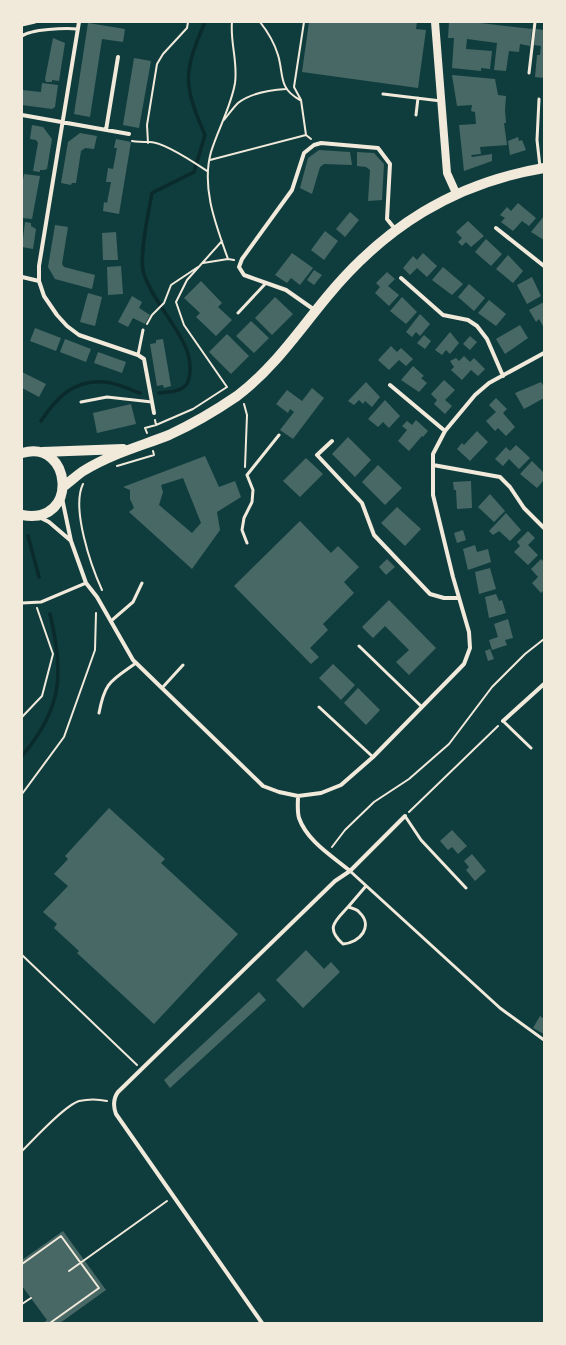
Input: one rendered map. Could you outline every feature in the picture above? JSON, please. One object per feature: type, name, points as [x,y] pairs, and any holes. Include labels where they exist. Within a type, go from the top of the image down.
[{"type":"main road","points":[[436,22],[447,173],[456,193]]},
{"type":"main road","points":[[27,517],[52,509],[63,491],[86,469],[198,421],[238,395],[274,362],[356,266],[396,230],[432,205],[456,193],[496,178],[542,168]]},
{"type":"main road","points":[[23,451],[40,452],[130,449]]},
{"type":"main road","points":[[40,452],[47,455],[58,465],[63,479],[63,491]]},
{"type":"street","points":[[79,22],[39,266],[39,281],[46,300],[67,326],[75,333],[138,355],[146,363],[154,413]]},
{"type":"street","points":[[106,130],[118,57]]},
{"type":"street","points":[[22,115],[129,134]]},
{"type":"street","points":[[316,311],[293,294],[244,275],[239,267],[292,190],[303,155],[316,144],[376,147],[390,161],[387,220],[396,230]]},
{"type":"street","points":[[496,228],[544,266]]},
{"type":"street","points":[[22,277],[39,281]]},
{"type":"street","points":[[401,278],[443,315],[468,320],[477,326],[487,339],[503,376]]},
{"type":"street","points":[[63,491],[71,541],[86,583],[97,597],[136,664],[263,786],[279,792],[298,796],[321,793],[341,785],[373,757],[464,664],[469,655],[469,632],[458,598],[433,495],[433,454],[436,445],[445,431],[475,395],[489,383],[544,353]]},
{"type":"street","points":[[390,385],[445,431]]},
{"type":"street","points":[[332,441],[317,455],[362,503],[374,535],[430,594],[444,598],[458,598]]},
{"type":"street","points":[[433,465],[500,477],[510,487],[524,508],[544,528]]},
{"type":"street","points":[[27,517],[49,522],[71,541]]},
{"type":"street","points":[[503,721],[544,684]]},
{"type":"street","points":[[298,796],[299,817],[304,829],[314,841],[350,871]]},
{"type":"street","points":[[262,1323],[116,1114],[114,1103],[118,1092],[335,881],[350,871],[405,816]]},
{"type":"lane","points":[[22,25],[35,22]]},
{"type":"lane","points":[[529,72],[535,22]]},
{"type":"lane","points":[[22,36],[28,33],[64,28],[78,29]]},
{"type":"lane","points":[[383,94],[443,102]]},
{"type":"lane","points":[[416,115],[418,98]]},
{"type":"lane","points":[[539,99],[537,140],[542,168]]},
{"type":"lane","points":[[238,313],[266,283]]},
{"type":"lane","points":[[138,355],[143,330]]},
{"type":"lane","points":[[81,402],[106,397],[152,402]]},
{"type":"lane","points":[[247,543],[242,530],[244,518],[252,502],[253,490],[247,475],[279,435]]},
{"type":"lane","points":[[22,603],[35,604],[54,598],[86,583]]},
{"type":"lane","points":[[111,621],[133,602],[142,583]]},
{"type":"lane","points":[[359,646],[422,708]]},
{"type":"lane","points":[[99,712],[103,693],[110,682],[136,664]]},
{"type":"lane","points":[[162,688],[183,665]]},
{"type":"lane","points":[[319,707],[373,757]]},
{"type":"lane","points":[[503,721],[531,748]]},
{"type":"lane","points":[[405,816],[421,840],[466,888]]},
{"type":"lane","points":[[350,871],[500,1008],[544,1040]]},
{"type":"lane","points":[[348,907],[359,911],[364,918],[366,928],[361,937],[352,944],[343,944],[336,938],[333,930],[334,922],[366,886]]},
{"type":"path","points":[[148,143],[146,125],[157,64],[163,54],[187,28],[188,22]]},
{"type":"path","points":[[228,259],[211,208],[207,171],[233,95],[235,80],[235,56],[231,31],[232,22]]},
{"type":"path","points":[[260,22],[271,36],[278,56],[286,89],[290,94],[301,100]]},
{"type":"path","points":[[304,22],[294,87],[301,100],[306,135],[316,144]]},
{"type":"path","points":[[223,121],[238,104],[246,99],[266,91],[286,89]]},
{"type":"path","points":[[129,134],[128,140],[148,143],[151,142],[171,150],[207,171]]},
{"type":"path","points":[[210,160],[306,135]]},
{"type":"path","points":[[112,468],[154,455],[145,428],[156,425],[200,405],[227,387],[184,325],[176,302],[187,280],[222,242]]},
{"type":"path","points":[[143,330],[152,315],[164,304],[171,285],[203,263],[228,259],[241,262]]},
{"type":"path","points":[[238,395],[247,412],[244,460],[245,468],[250,471]]},
{"type":"path","points":[[154,413],[156,425]]},
{"type":"path","points":[[85,481],[79,492],[80,516],[96,579],[102,591]]},
{"type":"path","points":[[22,794],[64,736],[95,650],[97,597]]},
{"type":"path","points":[[22,717],[42,696],[53,654],[35,604]]},
{"type":"path","points":[[327,852],[345,830],[374,802],[409,779],[449,744],[492,687],[525,654],[544,639]]},
{"type":"path","points":[[405,816],[503,721]]},
{"type":"path","points":[[22,955],[142,1069]]},
{"type":"path","points":[[22,1151],[68,1108],[78,1102],[99,1100],[114,1103]]},
{"type":"path","points":[[69,1270],[173,1196]]},
{"type":"path","points":[[22,1264],[61,1236],[99,1288],[50,1323]]},
{"type":"path","points":[[22,1304],[31,1298]]},
{"type":"building","points":[[309,22],[417,22],[416,29],[426,30],[418,88],[302,72]]},
{"type":"building","points":[[449,22],[472,22],[532,29],[530,46],[520,44],[519,52],[509,51],[506,71],[494,70],[497,43],[467,39],[466,49],[492,51],[490,69],[481,68],[481,71],[452,68],[454,38],[448,38]]},
{"type":"building","points":[[88,23],[125,29],[123,42],[102,39],[90,117],[74,114]]},
{"type":"building","points":[[536,29],[544,30],[544,78],[535,77],[537,55],[540,55],[541,46],[534,45]]},
{"type":"building","points":[[53,38],[65,43],[59,81],[52,80],[52,82],[46,82],[45,79]]},
{"type":"building","points":[[134,58],[151,61],[139,128],[123,125]]},
{"type":"building","points":[[452,75],[495,79],[498,95],[506,96],[506,123],[504,123],[507,145],[480,147],[481,154],[471,155],[472,157],[492,154],[492,161],[464,171],[459,125],[476,124],[475,112],[471,111],[472,105],[457,106]]},
{"type":"building","points":[[42,83],[58,85],[55,107],[52,109],[22,105],[22,90],[41,92]]},
{"type":"building","points":[[32,125],[43,127],[52,139],[47,169],[40,170],[40,172],[33,171],[38,143],[36,140],[30,139]]},
{"type":"building","points":[[80,133],[97,136],[94,149],[85,148],[81,151],[76,183],[72,183],[71,185],[61,183],[68,142]]},
{"type":"building","points":[[518,137],[519,141],[522,140],[526,150],[510,155],[508,141]]},
{"type":"building","points":[[116,139],[131,142],[119,214],[103,211],[104,202],[107,203],[111,182],[106,182],[108,168],[113,169],[117,148],[114,148]]},
{"type":"building","points":[[319,150],[350,152],[352,165],[324,164],[320,167],[312,194],[300,188],[308,158]]},
{"type":"building","points":[[357,152],[374,153],[384,164],[382,200],[368,201],[370,170],[366,167],[357,166]]},
{"type":"building","points":[[24,174],[40,176],[32,219],[22,218],[22,186]]},
{"type":"building","points":[[518,203],[536,218],[529,226],[522,221],[513,231],[501,222],[505,218],[500,215],[507,207],[511,211]]},
{"type":"building","points":[[350,212],[359,220],[345,237],[336,229]]},
{"type":"building","points":[[544,216],[544,240],[531,232]]},
{"type":"building","points":[[468,221],[484,236],[471,247],[466,242],[462,246],[458,242],[462,238],[456,232]]},
{"type":"building","points":[[25,222],[31,223],[31,226],[36,229],[33,249],[22,247]]},
{"type":"building","points":[[55,225],[68,227],[62,264],[64,267],[95,275],[92,289],[55,279],[48,267]]},
{"type":"building","points":[[325,231],[338,241],[324,260],[311,250]]},
{"type":"building","points":[[116,232],[118,260],[103,260],[102,233]]},
{"type":"building","points":[[486,239],[502,254],[491,266],[475,252]]},
{"type":"building","points":[[292,253],[313,268],[300,285],[291,278],[287,283],[275,275]]},
{"type":"building","points":[[423,253],[437,266],[427,277],[417,268],[410,275],[403,268],[413,256],[417,260]]},
{"type":"building","points":[[508,255],[523,271],[513,283],[496,269]]},
{"type":"building","points":[[121,266],[123,294],[108,295],[107,267]]},
{"type":"building","points":[[443,267],[463,284],[452,295],[432,280]]},
{"type":"building","points":[[314,270],[322,275],[314,285],[307,280]]},
{"type":"building","points":[[387,272],[395,279],[388,286],[399,295],[389,306],[375,293],[380,287],[376,283]]},
{"type":"building","points":[[532,277],[541,296],[527,304],[517,285]]},
{"type":"building","points":[[201,281],[222,303],[218,307],[232,320],[216,336],[196,317],[200,313],[184,298]]},
{"type":"building","points":[[469,284],[485,298],[474,311],[458,297]]},
{"type":"building","points":[[88,293],[102,297],[95,326],[80,322]]},
{"type":"building","points":[[132,296],[142,302],[139,308],[150,315],[145,324],[133,318],[128,327],[118,322]]},
{"type":"building","points":[[275,297],[293,314],[272,335],[255,318]]},
{"type":"building","points":[[402,297],[417,312],[406,324],[390,311]]},
{"type":"building","points":[[489,300],[506,314],[496,326],[478,313]]},
{"type":"building","points":[[544,302],[544,328],[539,319],[536,322],[529,310]]},
{"type":"building","points":[[420,314],[430,324],[420,336],[416,332],[412,337],[406,332]]},
{"type":"building","points":[[251,321],[269,338],[254,353],[236,336]]},
{"type":"building","points":[[520,325],[528,338],[505,354],[496,339]]},
{"type":"building","points":[[35,328],[61,338],[56,351],[30,341]]},
{"type":"building","points":[[450,332],[459,343],[450,354],[446,350],[442,355],[435,350]]},
{"type":"building","points":[[227,334],[249,356],[231,374],[209,352]]},
{"type":"building","points":[[424,335],[431,341],[425,349],[417,343]]},
{"type":"building","points":[[470,336],[477,342],[470,350],[463,344]]},
{"type":"building","points":[[65,339],[91,349],[86,362],[60,352]]},
{"type":"building","points":[[163,339],[171,386],[164,388],[163,385],[157,386],[150,344],[156,343],[156,340]]},
{"type":"building","points":[[391,346],[397,352],[401,348],[413,359],[406,366],[399,360],[389,370],[378,360]]},
{"type":"building","points":[[98,352],[126,362],[122,373],[94,363]]},
{"type":"building","points":[[464,356],[470,362],[474,358],[485,369],[478,376],[471,370],[462,380],[451,370],[454,367],[450,361],[456,358],[459,361]]},
{"type":"building","points":[[413,366],[424,376],[421,378],[427,383],[419,392],[401,380]]},
{"type":"building","points":[[22,372],[46,384],[39,397],[22,388]]},
{"type":"building","points":[[444,380],[455,390],[445,400],[452,406],[445,414],[434,404],[437,400],[431,394]]},
{"type":"building","points":[[366,382],[380,397],[372,407],[365,401],[363,404],[359,400],[354,405],[348,401]]},
{"type":"building","points":[[541,382],[544,387],[544,398],[524,409],[515,393]]},
{"type":"building","points":[[312,388],[324,398],[293,439],[280,430],[294,412],[290,409],[288,413],[276,404],[287,390],[302,401]]},
{"type":"building","points":[[496,398],[507,409],[503,413],[515,427],[506,436],[498,428],[495,431],[486,421],[496,412],[489,405]]},
{"type":"building","points":[[385,400],[400,416],[389,428],[383,422],[378,427],[368,419]]},
{"type":"building","points":[[131,404],[136,424],[97,433],[93,413]]},
{"type":"building","points":[[416,420],[428,431],[409,451],[398,441],[407,430],[402,426],[407,421],[412,425]]},
{"type":"building","points":[[477,431],[488,442],[470,461],[457,449],[462,443],[464,445]]},
{"type":"building","points":[[348,437],[371,460],[355,477],[332,454]]},
{"type":"building","points":[[516,445],[530,458],[519,469],[509,459],[503,466],[495,459],[506,447],[510,451]]},
{"type":"building","points":[[205,456],[219,487],[235,481],[241,497],[217,512],[220,530],[192,569],[129,512],[134,508],[130,499],[130,490],[123,487]],"holes":[[[183,478],[201,523],[192,533],[159,505],[163,492],[161,485]]]},
{"type":"building","points":[[306,458],[323,474],[300,497],[283,481]]},
{"type":"building","points":[[532,461],[544,473],[544,480],[537,488],[520,474]]},
{"type":"building","points":[[378,465],[402,488],[385,505],[362,482]]},
{"type":"building","points":[[471,481],[472,508],[457,509],[456,490],[454,490],[453,482]]},
{"type":"building","points":[[490,494],[505,511],[494,522],[478,507]]},
{"type":"building","points":[[397,507],[421,529],[405,546],[381,523]]},
{"type":"building","points":[[506,513],[521,530],[510,541],[499,531],[493,535],[489,531]]},
{"type":"building","points":[[300,521],[331,553],[338,546],[359,567],[344,582],[354,593],[323,624],[328,630],[310,648],[319,657],[311,664],[234,586]]},
{"type":"building","points":[[463,530],[466,540],[457,543],[454,533]]},
{"type":"building","points":[[528,531],[535,538],[528,545],[538,555],[528,565],[514,552],[520,546],[517,542]]},
{"type":"building","points":[[475,545],[477,552],[488,549],[491,562],[468,570],[463,549]]},
{"type":"building","points":[[387,559],[395,567],[386,575],[379,567]]},
{"type":"building","points":[[541,559],[544,562],[544,590],[541,593],[532,583],[538,577],[531,569]]},
{"type":"building","points":[[490,568],[496,589],[479,594],[475,572]]},
{"type":"building","points":[[496,594],[499,601],[502,600],[506,613],[489,618],[485,597]]},
{"type":"building","points":[[389,600],[436,648],[409,675],[396,662],[409,650],[385,626],[373,638],[362,627]]},
{"type":"building","points":[[508,619],[513,638],[505,640],[507,645],[492,650],[489,640],[498,637],[494,624]]},
{"type":"building","points":[[490,649],[494,659],[488,661],[485,651]]},
{"type":"building","points":[[333,664],[355,685],[341,700],[319,678]]},
{"type":"building","points":[[358,688],[380,710],[366,725],[344,703]]},
{"type":"building","points":[[109,808],[165,859],[161,863],[238,934],[154,1024],[77,953],[79,951],[54,928],[57,924],[43,912],[68,886],[54,874],[68,859],[65,856]]},
{"type":"building","points":[[452,830],[467,846],[458,854],[452,847],[448,850],[440,841]]},
{"type":"building","points":[[472,854],[486,871],[475,881],[466,870],[469,867],[464,861]]},
{"type":"building","points":[[306,950],[324,969],[331,962],[340,972],[303,1008],[276,980]]},
{"type":"building","points":[[259,992],[266,1000],[170,1088],[164,1080]]},
{"type":"building","points":[[540,1016],[544,1019],[544,1034],[533,1028]]},
{"type":"building","points":[[63,1231],[106,1290],[60,1323],[43,1323],[47,1320],[22,1286],[22,1260]]},
{"type":"waterway","points":[[159,393],[177,391],[183,388],[188,382],[190,362],[181,338],[148,284],[142,267],[143,246],[152,193],[194,172],[205,135],[193,103],[188,78],[193,54],[205,22]]},
{"type":"waterway","points":[[41,421],[60,398],[75,387],[84,384],[105,382],[123,386],[140,393]]},
{"type":"waterway","points":[[28,536],[39,577]]},
{"type":"waterway","points":[[22,756],[46,722],[53,705],[57,689],[57,654],[50,614]]}]
